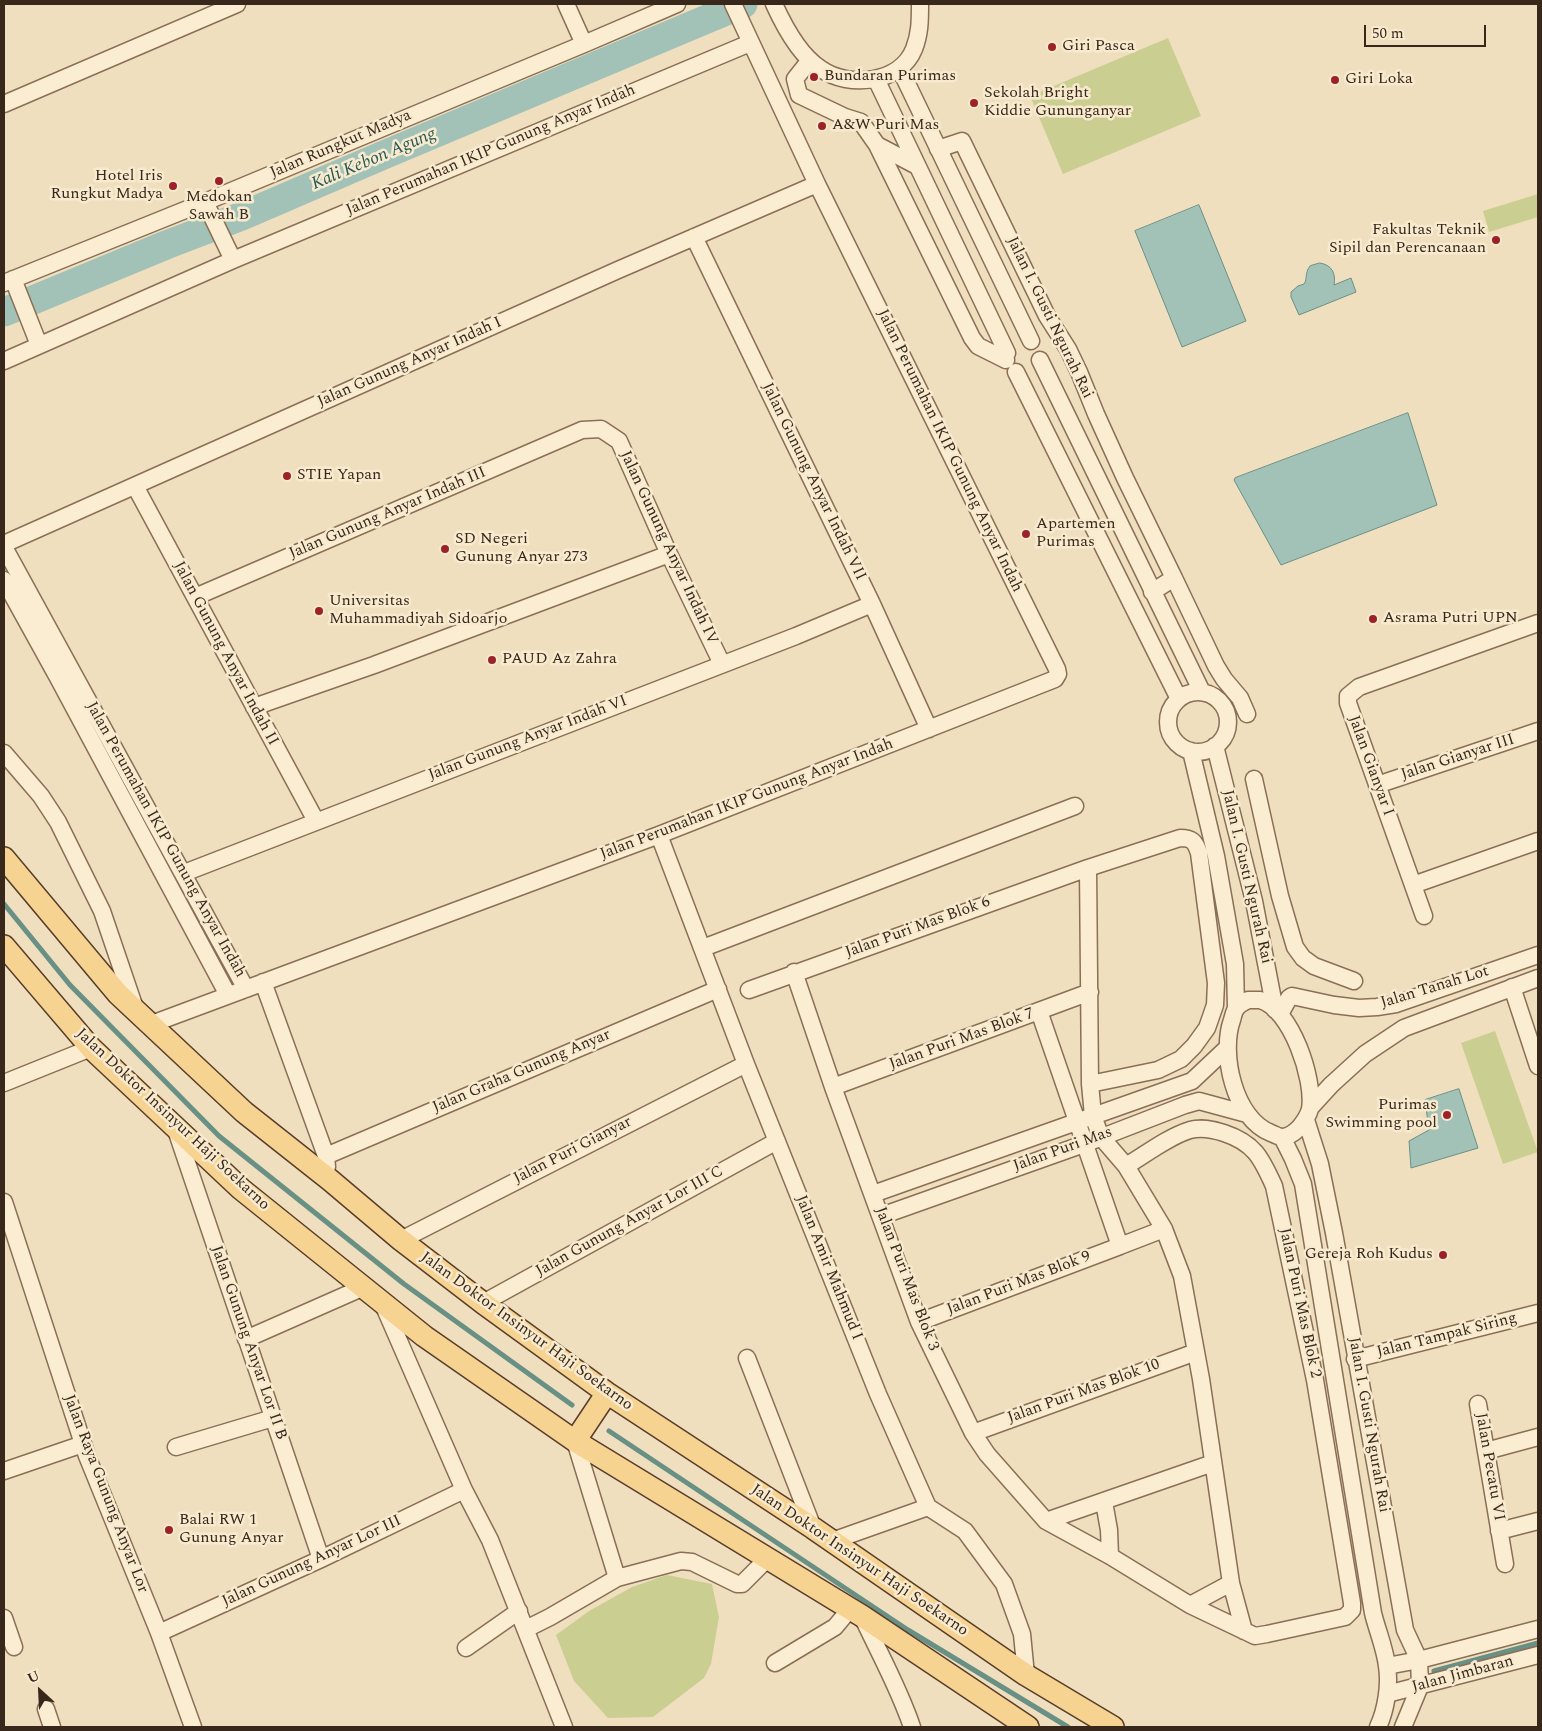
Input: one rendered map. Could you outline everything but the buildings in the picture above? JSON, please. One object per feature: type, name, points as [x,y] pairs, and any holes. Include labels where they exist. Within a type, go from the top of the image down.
[{"type":"main road","name":"Jalan Doktor Insinyur Haji Soekarno","points":[[6,866],[143,1020],[244,1112],[330,1180],[400,1240],[607,1393],[813,1528],[1026,1675],[1113,1727]]},
{"type":"main road","name":"Jalan Doktor Insinyur Haji Soekarno","points":[[4,946],[91,1048],[241,1189],[424,1336],[575,1441],[856,1612],[1028,1727]]},
{"type":"main road","points":[[575,1441],[607,1393]]},
{"type":"street","points":[[4,104],[237,4]]},
{"type":"street","points":[[566,4],[584,44]]},
{"type":"street","name":"Jalan Rungkut Madya","points":[[11,284],[207,206],[677,4]]},
{"type":"street","name":"Jalan Perumahan IKIP Gunung Anyar Indah","points":[[4,545],[246,989],[659,835],[1055,679],[1058,674],[817,184],[733,4]]},
{"type":"street","points":[[775,6],[796,43],[810,60],[821,70],[844,80],[876,79],[900,69],[914,52],[920,33],[920,4]]},
{"type":"street","name":"Jalan Perumahan IKIP Gunung Anyar Indah","points":[[4,361],[230,253],[750,43]]},
{"type":"street","points":[[810,60],[795,79],[799,95],[845,117],[861,122],[876,145],[972,338],[978,346],[988,353],[1010,362],[1023,374],[1031,372],[1037,367],[1040,360],[1040,352],[1031,341],[1023,339],[1016,341],[1010,346],[1010,362]]},
{"type":"street","name":"Jalan I. Gusti Ngurah Rai","points":[[900,69],[1031,341]]},
{"type":"street","points":[[876,79],[1010,362],[1179,699]]},
{"type":"street","name":"Jalan I. Gusti Ngurah Rai","points":[[938,148],[962,140],[1047,316],[1075,364],[1125,478],[1202,692]]},
{"type":"street","points":[[876,145],[917,166]]},
{"type":"street","name":"Jalan Gunung Anyar Indah I","points":[[4,545],[612,272],[817,184]]},
{"type":"street","points":[[207,206],[230,253]]},
{"type":"street","name":"Jalan Gunung Anyar Indah VII","points":[[694,237],[930,728]]},
{"type":"street","points":[[11,284],[39,345]]},
{"type":"street","name":"Jalan I. Gusti Ngurah Rai","points":[[1040,360],[1103,488],[1224,679],[1240,698],[1247,714]]},
{"type":"street","name":"Jalan Gunung Anyar Indah IV","points":[[582,430],[601,429],[619,441],[669,554],[722,664]]},
{"type":"street","name":"Jalan Gunung Anyar Indah III","points":[[195,598],[582,430]]},
{"type":"street","points":[[1103,488],[1125,478]]},
{"type":"street","name":"Jalan Gunung Anyar Indah II","points":[[135,486],[316,821]]},
{"type":"street","points":[[254,707],[374,665],[669,554]]},
{"type":"street","points":[[4,580],[228,995]]},
{"type":"street","name":"Jalan Gunung Anyar Indah VI","points":[[184,873],[791,638],[872,604]]},
{"type":"street","name":"Jalan Gianyar I","points":[[1424,916],[1348,703],[1348,696],[1350,692],[1359,687],[1538,623]]},
{"type":"street","points":[[1202,692],[1218,700],[1227,714],[1228,723],[1222,740],[1204,751],[1191,751],[1176,743],[1171,736],[1168,720],[1170,712],[1179,699],[1186,694],[1202,692]]},
{"type":"street","name":"Jalan Gianyar III","points":[[1377,785],[1538,731]]},
{"type":"street","name":"Jalan I. Gusti Ngurah Rai","points":[[1215,746],[1254,901],[1277,1012],[1289,1026],[1299,1047],[1308,1074],[1310,1088],[1308,1114],[1322,1173],[1405,1630],[1418,1660],[1420,1686],[1403,1727]]},
{"type":"street","name":"Jalan I. Gusti Ngurah Rai","points":[[1191,751],[1216,856],[1233,954],[1236,1008]]},
{"type":"street","points":[[4,753],[41,796],[58,822],[102,910],[143,1020],[246,989]]},
{"type":"street","points":[[1254,779],[1280,896],[1295,947],[1303,958],[1314,966],[1354,981]]},
{"type":"street","points":[[703,948],[1075,806]]},
{"type":"street","name":"Jalan Amir Mahmud I","points":[[659,835],[746,1064],[878,1394],[928,1507]]},
{"type":"street","name":"Jalan Puri Mas Blok 6","points":[[749,990],[794,972],[1088,868],[1180,838],[1190,838],[1196,843],[1199,852],[1216,983],[1215,1005],[1207,1028],[1194,1046],[1181,1059],[1158,1070],[1090,1084]]},
{"type":"street","points":[[1413,885],[1538,841]]},
{"type":"street","points":[[1088,868],[1090,1084],[1093,1116],[1101,1137],[1126,1166],[1164,1229],[1182,1276],[1196,1352],[1231,1583],[1244,1631]]},
{"type":"street","points":[[1254,901],[1280,896]]},
{"type":"street","name":"Jalan Tanah Lot","points":[[1277,1012],[1292,996],[1334,1006],[1359,1008],[1396,1004],[1538,955]]},
{"type":"street","name":"Jalan Puri Mas Blok 3","points":[[794,972],[833,1087],[919,1322],[973,1433],[987,1454],[1046,1521],[1110,1556],[1190,1605],[1255,1636],[1345,1617],[1352,1610],[1352,1603]]},
{"type":"street","name":"Jalan Tanah Lot","points":[[1282,1137],[1294,1133],[1331,1085],[1365,1054],[1404,1028],[1538,978]]},
{"type":"street","points":[[263,982],[326,1156],[330,1180]]},
{"type":"street","points":[[1512,987],[1538,1066]]},
{"type":"street","name":"Jalan Graha Gunung Anyar","points":[[326,1156],[718,989]]},
{"type":"street","name":"Jalan Puri Mas Blok 7","points":[[833,1087],[1090,992]]},
{"type":"street","points":[[1277,1012],[1260,1000],[1248,1000],[1236,1008],[1228,1029],[1227,1048],[1231,1076],[1247,1114],[1263,1130],[1282,1137]]},
{"type":"street","points":[[1039,1011],[1120,1246]]},
{"type":"street","points":[[4,1083],[91,1048]]},
{"type":"street","name":"Jalan Puri Mas","points":[[872,1194],[1192,1081],[1227,1048]]},
{"type":"street","name":"Jalan Puri Gianyar","points":[[400,1240],[746,1064]]},
{"type":"street","points":[[1192,1081],[1199,1101],[1247,1114]]},
{"type":"street","points":[[1151,1096],[1158,1115]]},
{"type":"street","name":"Jalan Puri Mas","points":[[881,1216],[1199,1101]]},
{"type":"street","name":"Jalan Gunung Anyar Lor II B","points":[[176,1127],[320,1559]]},
{"type":"street","name":"Jalan Puri Mas Blok 2","points":[[1126,1166],[1190,1130],[1210,1128],[1239,1138],[1264,1162],[1274,1186],[1315,1380],[1352,1603]]},
{"type":"street","name":"Jalan I. Gusti Ngurah Rai","points":[[1282,1137],[1303,1184],[1373,1613],[1387,1666],[1387,1694],[1382,1720],[1378,1727]]},
{"type":"street","name":"Jalan Gunung Anyar Lor III C","points":[[484,1303],[777,1141]]},
{"type":"street","name":"Jalan Raya Gunung Anyar Lor","points":[[4,1202],[11,1248],[83,1444],[159,1633],[192,1727]]},
{"type":"street","name":"Jalan Puri Mas Blok 9","points":[[919,1322],[1164,1229]]},
{"type":"street","points":[[246,1339],[364,1287]]},
{"type":"street","points":[[381,1301],[464,1490],[490,1540],[564,1727]]},
{"type":"street","name":"Jalan Tampak Siring","points":[[1355,1359],[1538,1313]]},
{"type":"street","points":[[401,1348],[424,1336]]},
{"type":"street","name":"Jalan Puri Mas Blok 10","points":[[973,1433],[1196,1352]]},
{"type":"street","points":[[747,1358],[813,1528]]},
{"type":"street","name":"Jalan Pecatu VI","points":[[1478,1404],[1504,1564]]},
{"type":"street","points":[[176,1447],[273,1418]]},
{"type":"street","points":[[1486,1450],[1538,1437]]},
{"type":"street","points":[[575,1441],[617,1578]]},
{"type":"street","points":[[4,1471],[83,1444]]},
{"type":"street","points":[[1046,1521],[1213,1463]]},
{"type":"street","name":"Jalan Gunung Anyar Lor III","points":[[159,1633],[464,1490]]},
{"type":"street","points":[[1104,1502],[1110,1556]]},
{"type":"street","points":[[832,1541],[928,1507],[965,1531],[1004,1584],[1022,1634],[1026,1675]]},
{"type":"street","name":"Jalan Pecatu VI","points":[[1499,1531],[1538,1521]]},
{"type":"street","points":[[526,1629],[617,1578],[681,1561],[692,1562],[737,1584],[742,1584],[768,1558]]},
{"type":"street","points":[[1190,1605],[1231,1583]]},
{"type":"street","points":[[466,1648],[519,1611]]},
{"type":"street","points":[[775,1663],[835,1627],[856,1612],[888,1666],[912,1727]]},
{"type":"street","points":[[4,1618],[14,1647]]},
{"type":"street","name":"Jalan Jimbaran","points":[[1387,1666],[1418,1660],[1538,1629]]},
{"type":"street","name":"Jalan Jimbaran","points":[[1387,1694],[1538,1655]]},
{"type":"street","points":[[46,1709],[52,1727]]},
{"type":"green space","points":[[1168,38],[1201,116],[1063,174],[1030,96]]},
{"type":"green space","points":[[1538,194],[1538,217],[1489,232],[1483,211]]},
{"type":"green space","points":[[1495,1031],[1538,1152],[1503,1164],[1461,1043]]},
{"type":"green space","points":[[667,1575],[712,1584],[719,1617],[711,1664],[704,1678],[653,1717],[608,1718],[574,1681],[556,1635],[589,1611],[632,1587]]},
{"type":"water","points":[[1199,205],[1246,321],[1182,347],[1135,231]]},
{"type":"water","points":[[1320,263],[1332,270],[1334,285],[1351,278],[1356,292],[1299,315],[1291,297],[1291,292],[1304,284],[1310,266]]},
{"type":"water","points":[[1408,413],[1437,505],[1281,565],[1234,480],[1235,478]]},
{"type":"water","name":"Purimas Swimming pool","points":[[1459,1089],[1478,1148],[1411,1168],[1409,1141],[1429,1130],[1425,1100]]},
{"type":"waterway","name":"Kali Kebon Agung","points":[[4,312],[166,245],[242,216],[743,4]]},
{"type":"waterway","points":[[4,904],[70,985],[219,1136],[404,1284],[572,1405]]},
{"type":"waterway","points":[[609,1431],[908,1630],[1068,1727]]},
{"type":"waterway","points":[[1434,1671],[1538,1643]]},
{"type":"place","name":"Giri Pasca","points":[[1052,47]]},
{"type":"place","name":"Bundaran Purimas","points":[[814,77]]},
{"type":"place","name":"Giri Loka","points":[[1335,80]]},
{"type":"place","name":"Sekolah Bright Kiddie Gununganyar","points":[[974,103]]},
{"type":"place","name":"A&W Puri Mas","points":[[822,126]]},
{"type":"place","name":"Medokan Sawah B","points":[[219,181]]},
{"type":"place","name":"Hotel Iris Rungkut Madya","points":[[173,186]]},
{"type":"place","name":"Fakultas Teknik Sipil dan Perencanaan","points":[[1496,240]]},
{"type":"place","name":"STIE Yapan","points":[[287,476]]},
{"type":"place","name":"Apartemen Purimas","points":[[1026,534]]},
{"type":"place","name":"SD Negeri Gunung Anyar 273","points":[[445,549]]},
{"type":"place","name":"Universitas Muhammadiyah Sidoarjo","points":[[319,611]]},
{"type":"place","name":"Asrama Putri UPN","points":[[1373,619]]},
{"type":"place","name":"PAUD Az Zahra","points":[[492,660]]},
{"type":"place","name":"Purimas Swimming pool","points":[[1447,1115]]},
{"type":"place","name":"Gereja Roh Kudus","points":[[1443,1255]]},
{"type":"place","name":"Balai RW 1 Gunung Anyar","points":[[169,1530]]}]
